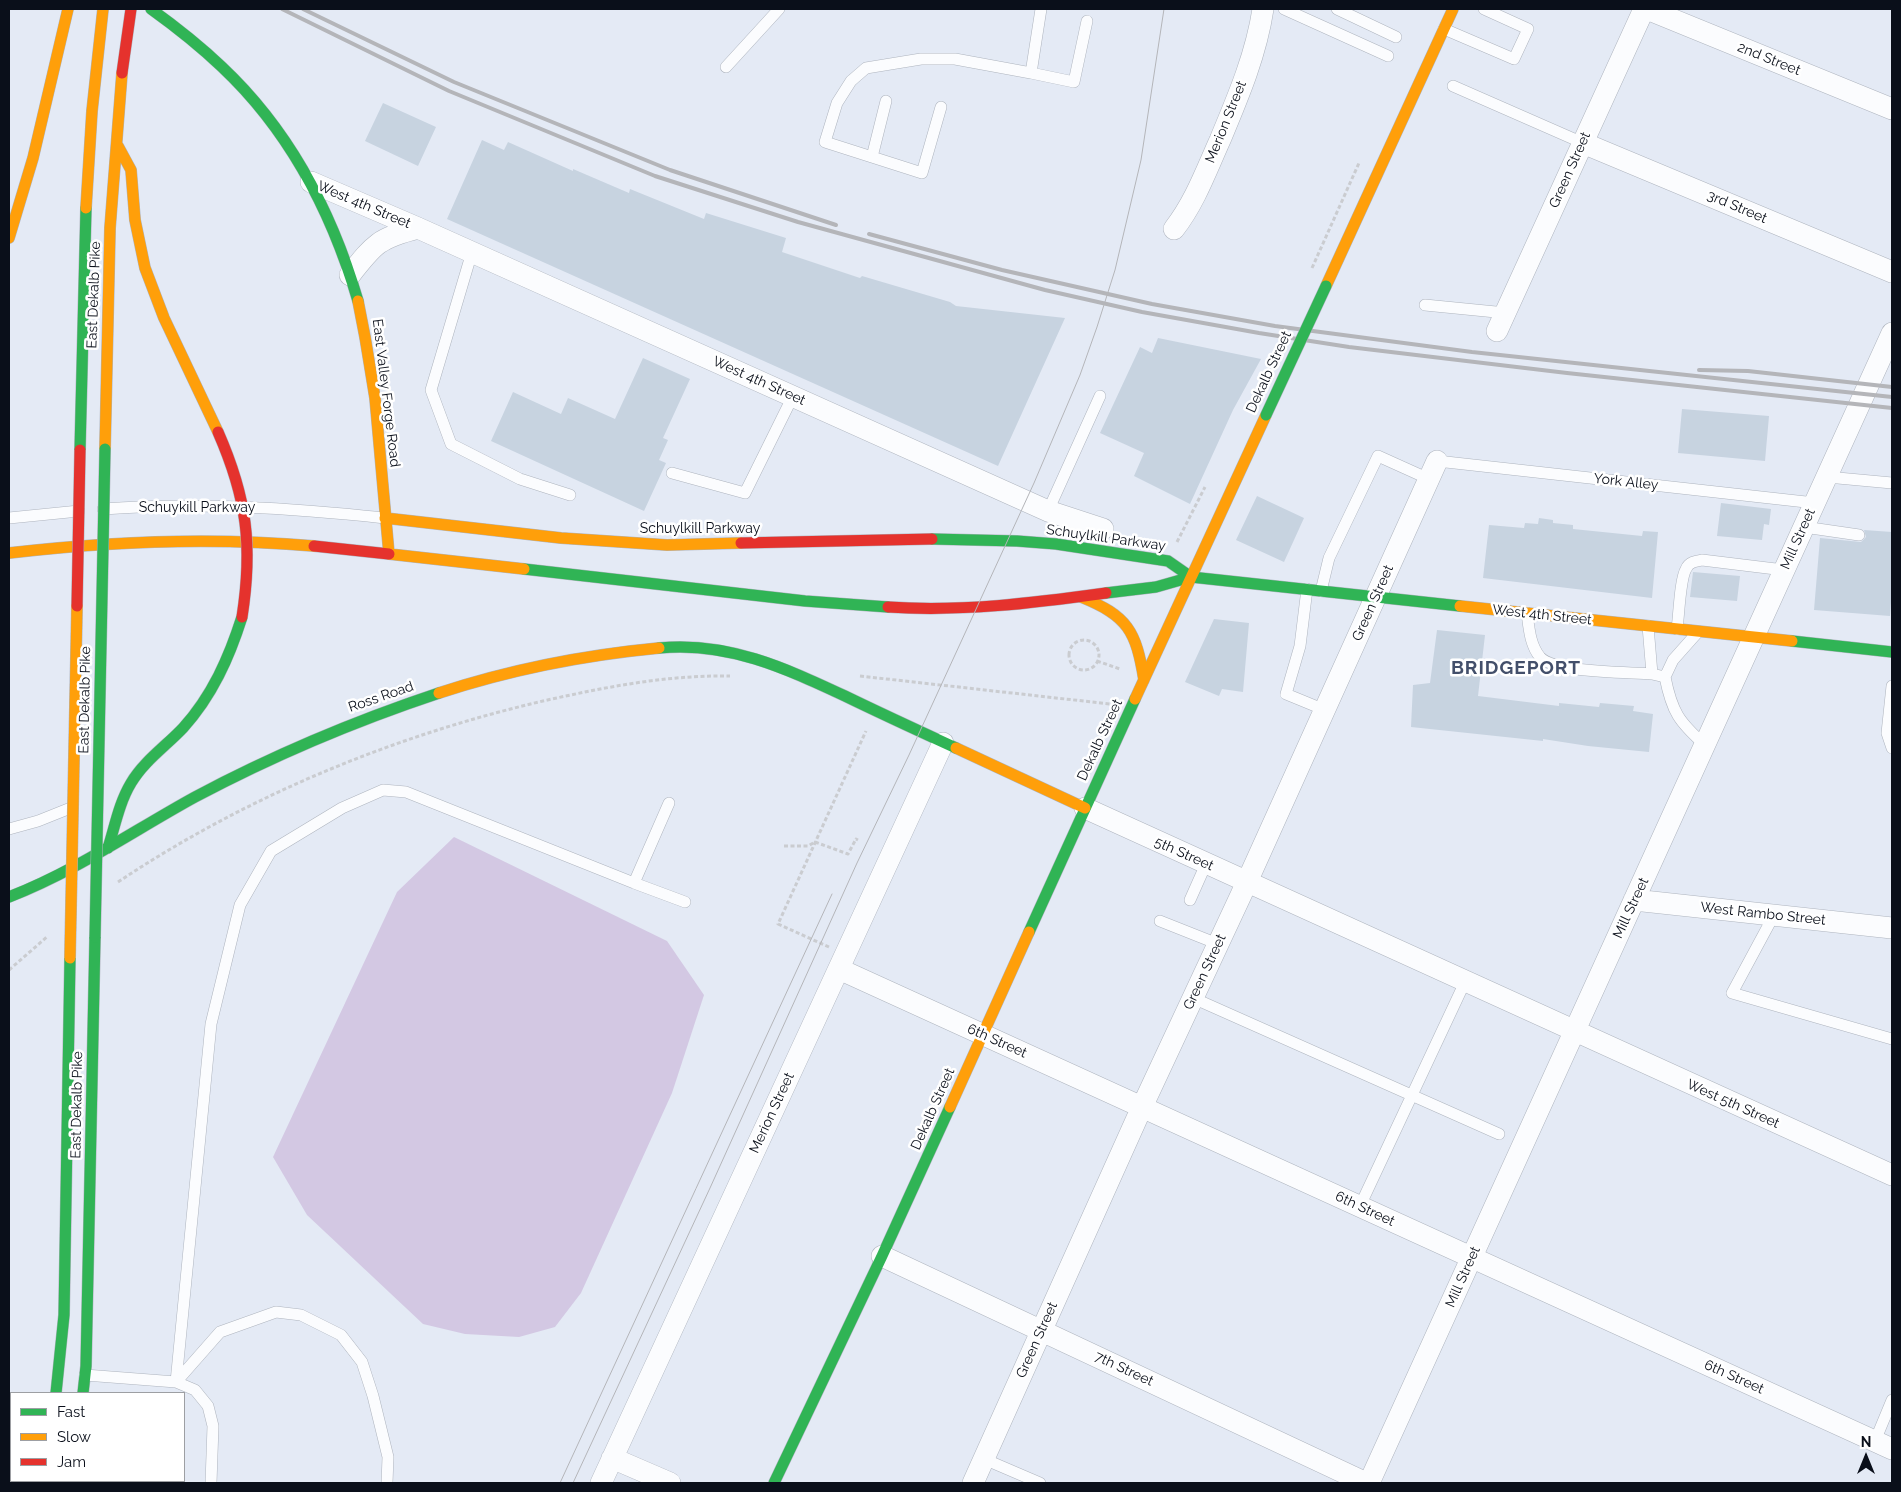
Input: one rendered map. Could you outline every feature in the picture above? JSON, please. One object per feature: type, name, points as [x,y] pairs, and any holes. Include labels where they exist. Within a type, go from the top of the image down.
[{"type":"main road","points":[[9,238],[32,158],[68,9]]},
{"type":"main road","name":"East Dekalb Pike","points":[[56,1392],[64,1315],[80,450],[87,185],[92,111],[103,9]]},
{"type":"main road","name":"East Valley Forge Road","points":[[151,9],[174,24],[199,45],[251,96],[292,151],[311,182],[340,245],[359,306],[370,372],[389,554]]},
{"type":"main road","name":"Dekalb Street","points":[[774,1483],[882,1256],[1085,808],[1453,9]]},
{"type":"main road","name":"East Dekalb Pike","points":[[84,1392],[110,254],[115,141],[124,50],[130,13]]},
{"type":"main road","points":[[108,848],[124,796],[141,769],[150,758],[169,743],[201,706],[226,663],[242,617],[249,562],[244,508],[232,464],[164,318],[145,268],[135,220],[131,170],[115,141]]},
{"type":"main road","name":"Schuylkill Parkway","points":[[385,518],[561,538],[667,545],[944,539],[1017,541],[1056,544],[1168,561],[1191,577]]},
{"type":"main road","points":[[9,553],[126,542],[222,541],[286,544],[855,606],[959,608],[998,606],[1156,587],[1191,577]]},
{"type":"main road","name":"West 4th Street","points":[[1191,577],[1892,652]]},
{"type":"main road","points":[[1081,597],[1109,609],[1128,626],[1138,648],[1144,680]]},
{"type":"main road","name":"Ross Road","points":[[9,897],[36,888],[69,872],[194,798],[299,745],[368,716],[494,677],[564,662],[676,646],[704,647],[749,656],[795,673]]},
{"type":"main road","name":"5th Street","points":[[795,673],[1085,808]]},
{"type":"street","name":"Merion Street","points":[[1174,228],[1186,212],[1201,184],[1226,126],[1254,54],[1263,9]]},
{"type":"street","name":"2nd Street","points":[[1645,9],[1892,110]]},
{"type":"street","name":"Green Street","points":[[1501,322],[1645,9]]},
{"type":"street","name":"3rd Street","points":[[1582,143],[1892,272]]},
{"type":"street","name":"West 4th Street","points":[[311,182],[472,252],[1048,511],[1103,529]]},
{"type":"street","name":"West 4th Street","points":[[350,275],[373,247],[383,239],[418,228]]},
{"type":"street","name":"Mill Street","points":[[1368,1483],[1892,333]]},
{"type":"street","name":"Green Street","points":[[973,1483],[1142,1107],[1247,882],[1433,470]]},
{"type":"street","name":"Merion Street","points":[[601,1483],[944,743]]},
{"type":"street","name":"5th Street","points":[[1085,808],[1574,1032]]},
{"type":"street","name":"West Rambo Street","points":[[1634,900],[1892,928]]},
{"type":"street","name":"6th Street","points":[[842,961],[983,1034],[1884,1445]]},
{"type":"street","name":"West 5th Street","points":[[1574,1032],[1892,1175]]},
{"type":"street","name":"7th Street","points":[[882,1256],[1368,1483]]},
{"type":"street","points":[[612,1458],[670,1483]]},
{"type":"lane","points":[[726,67],[779,9]]},
{"type":"lane","points":[[1031,73],[1041,9]]},
{"type":"lane","points":[[1284,9],[1388,56]]},
{"type":"lane","points":[[1337,9],[1396,37]]},
{"type":"lane","points":[[1444,29],[1514,59],[1528,29],[1484,9]]},
{"type":"lane","points":[[940,107],[922,174],[825,142],[837,102],[851,81],[866,68],[921,59],[955,59],[1074,82],[1087,21]]},
{"type":"lane","points":[[1453,86],[1582,143]]},
{"type":"lane","points":[[872,157],[886,101]]},
{"type":"lane","points":[[472,252],[431,390],[451,444],[520,478],[570,495]]},
{"type":"lane","points":[[1425,306],[1501,322]]},
{"type":"lane","points":[[672,473],[745,493],[794,396]]},
{"type":"lane","points":[[1048,511],[1100,396]]},
{"type":"lane","name":"York Alley","points":[[1321,591],[1329,558],[1378,456],[1433,470],[1815,503]]},
{"type":"lane","points":[[1827,477],[1892,483]]},
{"type":"lane","name":"Schuykill Parkway","points":[[9,518],[85,510],[179,506],[288,509],[385,518]]},
{"type":"lane","points":[[1804,527],[1859,534]]},
{"type":"lane","points":[[1677,629],[1683,575],[1690,564],[1702,560],[1784,570]]},
{"type":"lane","points":[[1307,589],[1300,646],[1286,694],[1324,710]]},
{"type":"lane","points":[[1527,613],[1531,639],[1541,658],[1550,665],[1565,668],[1652,674],[1665,677]]},
{"type":"lane","points":[[1648,626],[1652,674]]},
{"type":"lane","points":[[1699,632],[1673,660],[1665,677],[1675,713],[1685,727],[1705,745]]},
{"type":"lane","points":[[1892,686],[1887,733],[1892,748]]},
{"type":"lane","points":[[122,779],[150,758]]},
{"type":"lane","points":[[9,829],[62,812],[107,788]]},
{"type":"lane","points":[[176,1382],[211,1024],[240,904],[271,851],[342,808],[383,790],[406,792],[686,902]]},
{"type":"lane","points":[[634,883],[669,803]]},
{"type":"lane","points":[[1190,900],[1206,864]]},
{"type":"lane","points":[[1774,915],[1732,993],[1892,1039]]},
{"type":"lane","points":[[1160,921],[1218,944]]},
{"type":"lane","points":[[1360,1206],[1465,982]]},
{"type":"lane","points":[[1193,998],[1499,1134]]},
{"type":"lane","points":[[176,1382],[220,1332],[276,1312],[300,1315],[341,1335],[362,1362],[373,1396],[388,1457],[387,1483]]},
{"type":"lane","points":[[85,1375],[176,1382],[196,1390],[208,1406],[213,1426],[211,1483]]},
{"type":"lane","points":[[1884,1445],[1892,1400]]},
{"type":"lane","points":[[984,1459],[1040,1483]]},
{"type":"path","points":[[1077,641],[1092,642],[1098,651],[1097,661],[1091,668],[1082,670],[1077,668],[1073,666],[1068,657],[1070,648],[1077,641]]},
{"type":"path","points":[[112,886],[196,834],[248,806],[403,740],[503,710],[613,685],[687,676],[738,676],[749,656]]},
{"type":"path","points":[[1097,661],[1123,670]]},
{"type":"path","points":[[854,676],[914,681],[1109,704]]},
{"type":"path","points":[[842,961],[778,924],[875,710]]},
{"type":"path","points":[[784,846],[808,846],[816,842],[848,854],[856,839],[858,840]]},
{"type":"path","points":[[9,970],[50,934]]},
{"type":"shaded area","points":[[454,837],[667,941],[704,995],[672,1093],[581,1293],[555,1327],[519,1337],[465,1334],[423,1324],[307,1215],[273,1157],[397,892]]},
{"type":"building","points":[[383,103],[436,127],[418,166],[365,141]]},
{"type":"building","points":[[482,140],[504,150],[508,142],[629,193],[630,189],[704,219],[706,213],[786,238],[782,252],[860,278],[862,276],[950,302],[956,306],[1065,318],[998,466],[447,219]]},
{"type":"building","points":[[1158,338],[1261,359],[1233,410],[1190,504],[1134,476],[1144,453],[1100,433],[1140,347],[1152,353]]},
{"type":"building","points":[[643,358],[690,379],[663,438],[668,440],[659,460],[666,463],[644,511],[491,441],[513,392],[561,414],[568,398],[615,419]]},
{"type":"building","points":[[1682,409],[1769,416],[1765,461],[1678,453]]},
{"type":"building","points":[[1257,496],[1304,518],[1284,562],[1236,540]]},
{"type":"building","points":[[1721,503],[1771,509],[1769,525],[1764,524],[1762,540],[1717,536]]},
{"type":"building","points":[[1539,518],[1553,520],[1553,523],[1573,525],[1573,529],[1642,536],[1643,531],[1658,532],[1652,598],[1483,578],[1489,525],[1524,528],[1525,523],[1538,524]]},
{"type":"building","points":[[1864,530],[1892,532],[1890,616],[1814,610],[1820,538],[1861,542],[1866,537]]},
{"type":"building","points":[[1693,572],[1740,576],[1737,601],[1690,597]]},
{"type":"building","points":[[1214,619],[1249,623],[1243,692],[1222,689],[1219,696],[1185,682]]},
{"type":"building","points":[[1437,630],[1485,635],[1478,696],[1559,706],[1559,703],[1599,707],[1600,703],[1634,706],[1633,711],[1653,714],[1649,752],[1543,739],[1543,741],[1411,727],[1413,685],[1430,683]]},
{"type":"tram line","points":[[573,1483],[710,1188],[857,863],[909,755],[1034,483],[1080,375],[1115,270],[1141,160],[1164,9]]},
{"type":"tram line","points":[[560,1483],[832,894]]},
{"type":"railway","points":[[282,9],[449,91],[655,176],[798,222],[1045,290],[1142,312],[1349,347],[1567,373],[1892,408]]},
{"type":"railway","points":[[303,9],[454,82],[670,170],[836,225]]},
{"type":"railway","points":[[869,234],[1002,270],[1152,304],[1275,326],[1472,352],[1892,397]]},
{"type":"railway","points":[[1699,370],[1748,371],[1892,387]]},
{"type":"traffic: fast","points":[[151,9],[188,37],[222,67],[268,118],[288,146],[306,175],[321,205],[335,236],[358,301]]},
{"type":"traffic: fast","points":[[80,450],[86,208]]},
{"type":"traffic: fast","points":[[1266,415],[1326,286]]},
{"type":"traffic: fast","points":[[95,937],[105,449]]},
{"type":"traffic: fast","points":[[932,539],[1056,544],[1168,561],[1191,577]]},
{"type":"traffic: fast","points":[[524,569],[805,601],[888,607]]},
{"type":"traffic: fast","points":[[1106,593],[1156,587],[1191,577],[1460,606]]},
{"type":"traffic: fast","points":[[108,848],[120,807],[131,783],[149,761],[183,728],[203,703],[225,662],[242,617]]},
{"type":"traffic: fast","points":[[1792,641],[1892,652]]},
{"type":"traffic: fast","points":[[659,648],[684,647],[708,649],[755,659],[823,686],[956,748]]},
{"type":"traffic: fast","points":[[9,897],[34,887],[81,863],[195,797],[255,767],[346,727],[439,693]]},
{"type":"traffic: fast","points":[[1029,932],[1135,699]]},
{"type":"traffic: fast","points":[[83,1392],[86,1366],[95,937]]},
{"type":"traffic: fast","points":[[56,1392],[64,1315],[70,958]]},
{"type":"traffic: fast","points":[[774,1483],[882,1256],[950,1107]]},
{"type":"traffic: slow","points":[[9,238],[33,158],[68,9]]},
{"type":"traffic: slow","points":[[86,208],[92,111],[103,9]]},
{"type":"traffic: slow","points":[[1326,286],[1453,9]]},
{"type":"traffic: slow","points":[[105,449],[110,228],[122,73]]},
{"type":"traffic: slow","points":[[118,146],[131,170],[135,220],[145,268],[164,318],[218,432]]},
{"type":"traffic: slow","points":[[358,301],[375,398],[389,554],[524,569]]},
{"type":"traffic: slow","points":[[1135,699],[1266,415]]},
{"type":"traffic: slow","points":[[385,518],[561,538],[667,545],[741,543]]},
{"type":"traffic: slow","points":[[9,553],[123,543],[200,541],[314,546]]},
{"type":"traffic: slow","points":[[1081,597],[1110,611],[1127,627],[1137,649],[1144,680]]},
{"type":"traffic: slow","points":[[70,958],[77,606]]},
{"type":"traffic: slow","points":[[1460,606],[1792,641]]},
{"type":"traffic: slow","points":[[439,693],[492,677],[548,664],[659,648]]},
{"type":"traffic: slow","points":[[956,748],[1085,808]]},
{"type":"traffic: slow","points":[[950,1107],[1029,932]]},
{"type":"traffic: jam","points":[[122,73],[131,9]]},
{"type":"traffic: jam","points":[[218,432],[236,479],[245,523],[247,567],[242,617]]},
{"type":"traffic: jam","points":[[77,606],[80,450]]},
{"type":"traffic: jam","points":[[741,543],[932,539]]},
{"type":"traffic: jam","points":[[314,546],[389,554]]},
{"type":"traffic: jam","points":[[888,607],[970,607],[1025,603],[1106,593]]},
{"type":"district","name":"BRIDGEPORT","points":[[1516,668]]}]
